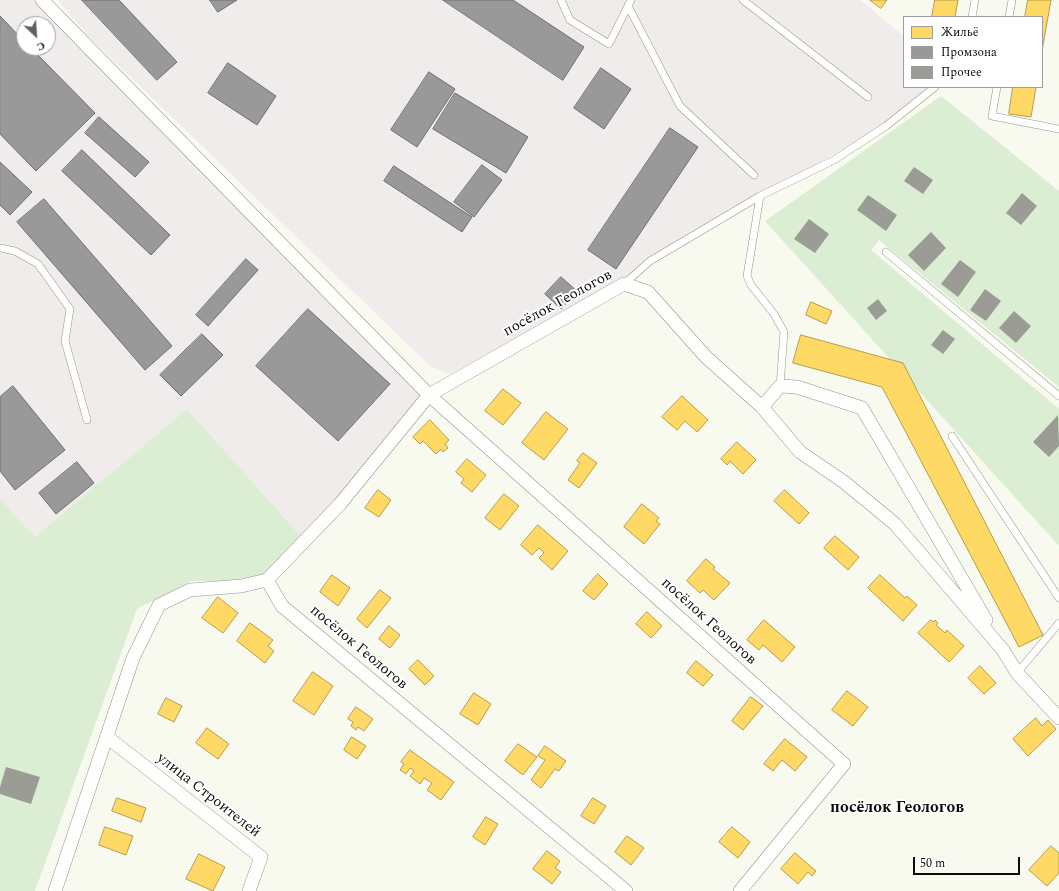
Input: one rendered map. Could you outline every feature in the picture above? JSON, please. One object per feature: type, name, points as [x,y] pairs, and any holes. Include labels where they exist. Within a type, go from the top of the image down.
[{"type":"street","points":[[42,0],[429,395]]},
{"type":"street","name":"посёлок Геологов","points":[[626,891],[282,606],[267,580],[340,504],[429,395],[624,284],[648,292],[706,357],[762,407],[800,452],[844,482],[895,524],[1003,650]]},
{"type":"street","points":[[762,407],[780,386]]},
{"type":"street","name":"посёлок Геологов","points":[[780,386],[797,387],[862,408],[1017,673],[1059,718]]},
{"type":"street","name":"посёлок Геологов","points":[[429,395],[844,764],[740,891]]},
{"type":"street","points":[[55,891],[133,658],[159,605],[190,590],[241,586],[267,580]]},
{"type":"street","name":"улица Строителей","points":[[107,737],[261,857],[249,891]]},
{"type":"lane","points":[[561,0],[570,20],[609,44],[630,3]]},
{"type":"lane","points":[[742,0],[868,96]]},
{"type":"lane","points":[[972,16],[975,0]]},
{"type":"lane","points":[[1009,16],[1012,0]]},
{"type":"lane","points":[[630,3],[680,106],[754,175]]},
{"type":"lane","points":[[624,284],[650,261],[760,196],[834,160],[886,126],[933,88]]},
{"type":"lane","points":[[997,88],[992,116],[1059,129]]},
{"type":"lane","points":[[760,196],[747,276],[750,285],[774,314],[784,332],[780,386]]},
{"type":"lane","points":[[0,248],[15,251],[38,264],[70,309],[65,341],[87,420]]},
{"type":"lane","points":[[886,252],[1059,396]]},
{"type":"lane","points":[[952,436],[1059,598]]},
{"type":"lane","points":[[1017,673],[1059,623]]},
{"type":"shaded area","points":[[0,0],[38,0],[54,16],[16,16],[16,56],[56,56],[56,18],[429,399],[305,541],[187,409],[35,537],[0,499]]},
{"type":"shaded area","points":[[57,0],[860,0],[903,35],[903,88],[931,88],[888,122],[622,279],[450,374],[430,366],[90,38]]},
{"type":"green space","points":[[941,96],[1059,191],[1059,387],[879,240],[871,250],[1059,409],[1059,546],[765,221]]},
{"type":"green space","points":[[187,409],[305,541],[255,581],[191,581],[137,609],[35,891],[0,891],[0,499],[35,537]]},
{"type":"building: Жильё","points":[[870,0],[887,0],[881,8]]},
{"type":"building: Жильё","points":[[935,0],[958,0],[955,16],[932,16]]},
{"type":"building: Жильё","points":[[1028,0],[1051,0],[1043,45],[1043,16],[1025,16]]},
{"type":"building: Жильё","points":[[1013,88],[1036,88],[1031,117],[1009,114]]},
{"type":"building: Жильё","points":[[811,302],[832,311],[826,324],[806,315]]},
{"type":"building: Жильё","points":[[801,335],[903,363],[1043,635],[1019,647],[882,387],[793,363]]},
{"type":"building: Жильё","points":[[503,389],[521,403],[503,425],[485,411]]},
{"type":"building: Жильё","points":[[682,396],[708,420],[697,432],[685,421],[677,430],[662,417]]},
{"type":"building: Жильё","points":[[546,412],[568,429],[544,460],[522,443]]},
{"type":"building: Жильё","points":[[430,420],[449,440],[445,444],[448,448],[443,452],[441,449],[436,454],[423,441],[420,444],[413,437]]},
{"type":"building: Жильё","points":[[737,442],[756,460],[743,474],[730,461],[727,465],[721,459]]},
{"type":"building: Жильё","points":[[583,453],[597,463],[579,488],[568,480],[580,463],[577,461]]},
{"type":"building: Жильё","points":[[467,459],[486,475],[472,492],[461,483],[464,479],[456,472]]},
{"type":"building: Жильё","points":[[378,490],[391,500],[379,517],[365,508]]},
{"type":"building: Жильё","points":[[785,490],[809,513],[799,524],[774,501]]},
{"type":"building: Жильё","points":[[504,494],[519,506],[500,530],[485,518]]},
{"type":"building: Жильё","points":[[642,504],[659,518],[656,521],[660,524],[644,544],[624,527]]},
{"type":"building: Жильё","points":[[538,525],[568,551],[552,570],[539,558],[544,553],[539,548],[532,555],[521,545]]},
{"type":"building: Жильё","points":[[835,536],[859,557],[848,570],[824,548]]},
{"type":"building: Жильё","points":[[706,559],[715,567],[713,569],[730,583],[714,600],[703,590],[700,593],[687,581]]},
{"type":"building: Жильё","points":[[598,574],[608,584],[594,600],[583,591]]},
{"type":"building: Жильё","points":[[332,575],[350,588],[338,606],[320,592]]},
{"type":"building: Жильё","points":[[880,575],[905,598],[907,596],[917,605],[903,621],[868,588]]},
{"type":"building: Жильё","points":[[380,590],[391,598],[367,628],[357,619]]},
{"type":"building: Жильё","points":[[218,597],[238,613],[223,633],[202,618]]},
{"type":"building: Жильё","points":[[647,612],[662,626],[651,638],[636,624]]},
{"type":"building: Жильё","points":[[764,620],[795,647],[782,662],[763,645],[759,650],[747,640]]},
{"type":"building: Жильё","points":[[931,620],[933,622],[935,620],[938,623],[936,625],[945,633],[947,630],[964,646],[949,662],[918,633]]},
{"type":"building: Жильё","points":[[250,623],[273,640],[268,646],[274,651],[265,663],[237,641]]},
{"type":"building: Жильё","points":[[389,626],[400,635],[390,648],[379,639]]},
{"type":"building: Жильё","points":[[418,660],[434,676],[425,685],[409,669]]},
{"type":"building: Жильё","points":[[696,661],[713,675],[703,686],[687,673]]},
{"type":"building: Жильё","points":[[980,666],[996,683],[984,694],[968,678]]},
{"type":"building: Жильё","points":[[313,672],[333,686],[314,715],[293,701]]},
{"type":"building: Жильё","points":[[847,691],[868,707],[853,726],[832,710]]},
{"type":"building: Жильё","points":[[474,693],[491,704],[478,725],[460,714]]},
{"type":"building: Жильё","points":[[751,697],[763,706],[743,730],[732,721]]},
{"type":"building: Жильё","points":[[166,698],[182,706],[174,722],[158,714]]},
{"type":"building: Жильё","points":[[356,707],[373,719],[364,731],[358,727],[356,730],[351,726],[353,722],[348,719]]},
{"type":"building: Жильё","points":[[1036,718],[1042,726],[1048,720],[1056,729],[1028,756],[1013,739]]},
{"type":"building: Жильё","points":[[207,728],[229,744],[218,759],[196,743]]},
{"type":"building: Жильё","points":[[352,737],[366,746],[357,759],[344,750]]},
{"type":"building: Жильё","points":[[785,739],[807,757],[795,771],[782,760],[773,771],[764,764]]},
{"type":"building: Жильё","points":[[518,744],[537,757],[523,775],[505,761]]},
{"type":"building: Жильё","points":[[545,746],[566,761],[559,771],[555,769],[541,788],[531,780],[545,760],[538,756]]},
{"type":"building: Жильё","points":[[410,750],[454,782],[441,800],[427,790],[432,783],[424,778],[420,784],[410,776],[414,771],[410,768],[406,774],[400,770],[404,764],[401,762]]},
{"type":"building: Жильё","points":[[117,798],[146,808],[141,822],[112,811]]},
{"type":"building: Жильё","points":[[593,798],[606,806],[594,824],[581,816]]},
{"type":"building: Жильё","points":[[486,817],[498,824],[485,845],[473,837]]},
{"type":"building: Жильё","points":[[105,827],[133,836],[126,855],[99,845]]},
{"type":"building: Жильё","points":[[732,827],[750,842],[738,858],[719,842]]},
{"type":"building: Жильё","points":[[627,836],[644,848],[631,865],[615,852]]},
{"type":"building: Жильё","points":[[1051,846],[1059,853],[1059,873],[1047,886],[1029,870]]},
{"type":"building: Жильё","points":[[547,851],[560,861],[555,868],[561,872],[552,884],[533,869]]},
{"type":"building: Жильё","points":[[795,853],[816,871],[812,876],[808,872],[798,884],[781,869]]},
{"type":"building: Жильё","points":[[199,854],[225,867],[213,891],[186,879]]},
{"type":"building: Промзона","points":[[82,0],[119,0],[177,62],[157,80]]},
{"type":"building: Промзона","points":[[210,0],[237,0],[218,12]]},
{"type":"building: Промзона","points":[[443,0],[513,0],[584,47],[563,80]]},
{"type":"building: Промзона","points":[[0,16],[16,33],[16,56],[39,56],[95,113],[36,171],[0,134]]},
{"type":"building: Промзона","points":[[228,63],[276,96],[257,125],[208,93]]},
{"type":"building: Промзона","points":[[601,68],[631,89],[604,129],[574,108]]},
{"type":"building: Промзона","points":[[429,72],[455,89],[417,147],[391,130]]},
{"type":"building: Промзона","points":[[455,93],[528,137],[506,173],[433,129]]},
{"type":"building: Промзона","points":[[99,117],[149,162],[135,177],[85,133]]},
{"type":"building: Промзона","points":[[670,128],[698,147],[616,269],[588,250]]},
{"type":"building: Промзона","points":[[82,150],[170,235],[151,255],[62,171]]},
{"type":"building: Промзона","points":[[0,162],[32,192],[10,215],[0,205]]},
{"type":"building: Промзона","points":[[482,165],[502,180],[474,217],[454,202]]},
{"type":"building: Промзона","points":[[394,166],[472,217],[462,232],[384,181]]},
{"type":"building: Промзона","points":[[44,199],[172,346],[145,370],[17,222]]},
{"type":"building: Промзона","points":[[246,259],[258,270],[208,326],[196,315]]},
{"type":"building: Промзона","points":[[561,277],[577,291],[561,309],[545,294]]},
{"type":"building: Промзона","points":[[308,309],[390,384],[338,441],[256,366]]},
{"type":"building: Промзона","points":[[202,334],[223,355],[181,396],[160,375]]},
{"type":"building: Промзона","points":[[13,386],[65,450],[15,490],[0,471],[0,397]]},
{"type":"building: Промзона","points":[[77,462],[94,483],[56,514],[39,493]]},
{"type":"building: Прочее","points":[[914,167],[933,180],[923,194],[904,181]]},
{"type":"building: Прочее","points":[[1022,193],[1037,206],[1021,225],[1006,213]]},
{"type":"building: Прочее","points":[[868,195],[897,215],[886,231],[857,210]]},
{"type":"building: Прочее","points":[[809,219],[829,234],[815,253],[794,239]]},
{"type":"building: Прочее","points":[[931,232],[946,248],[924,271],[908,255]]},
{"type":"building: Прочее","points":[[960,260],[976,272],[958,297],[941,284]]},
{"type":"building: Прочее","points":[[985,289],[1001,301],[986,321],[970,310]]},
{"type":"building: Прочее","points":[[878,299],[887,311],[876,320],[867,308]]},
{"type":"building: Прочее","points":[[1014,311],[1031,326],[1016,343],[999,328]]},
{"type":"building: Прочее","points":[[943,330],[955,339],[943,354],[931,345]]},
{"type":"building: Прочее","points":[[1058,415],[1059,446],[1049,457],[1033,442]]},
{"type":"building: Прочее","points":[[6,767],[40,777],[31,804],[0,794],[0,787]]},
{"type":"district","name":"посёлок Геологов","points":[[897,809]]}]
